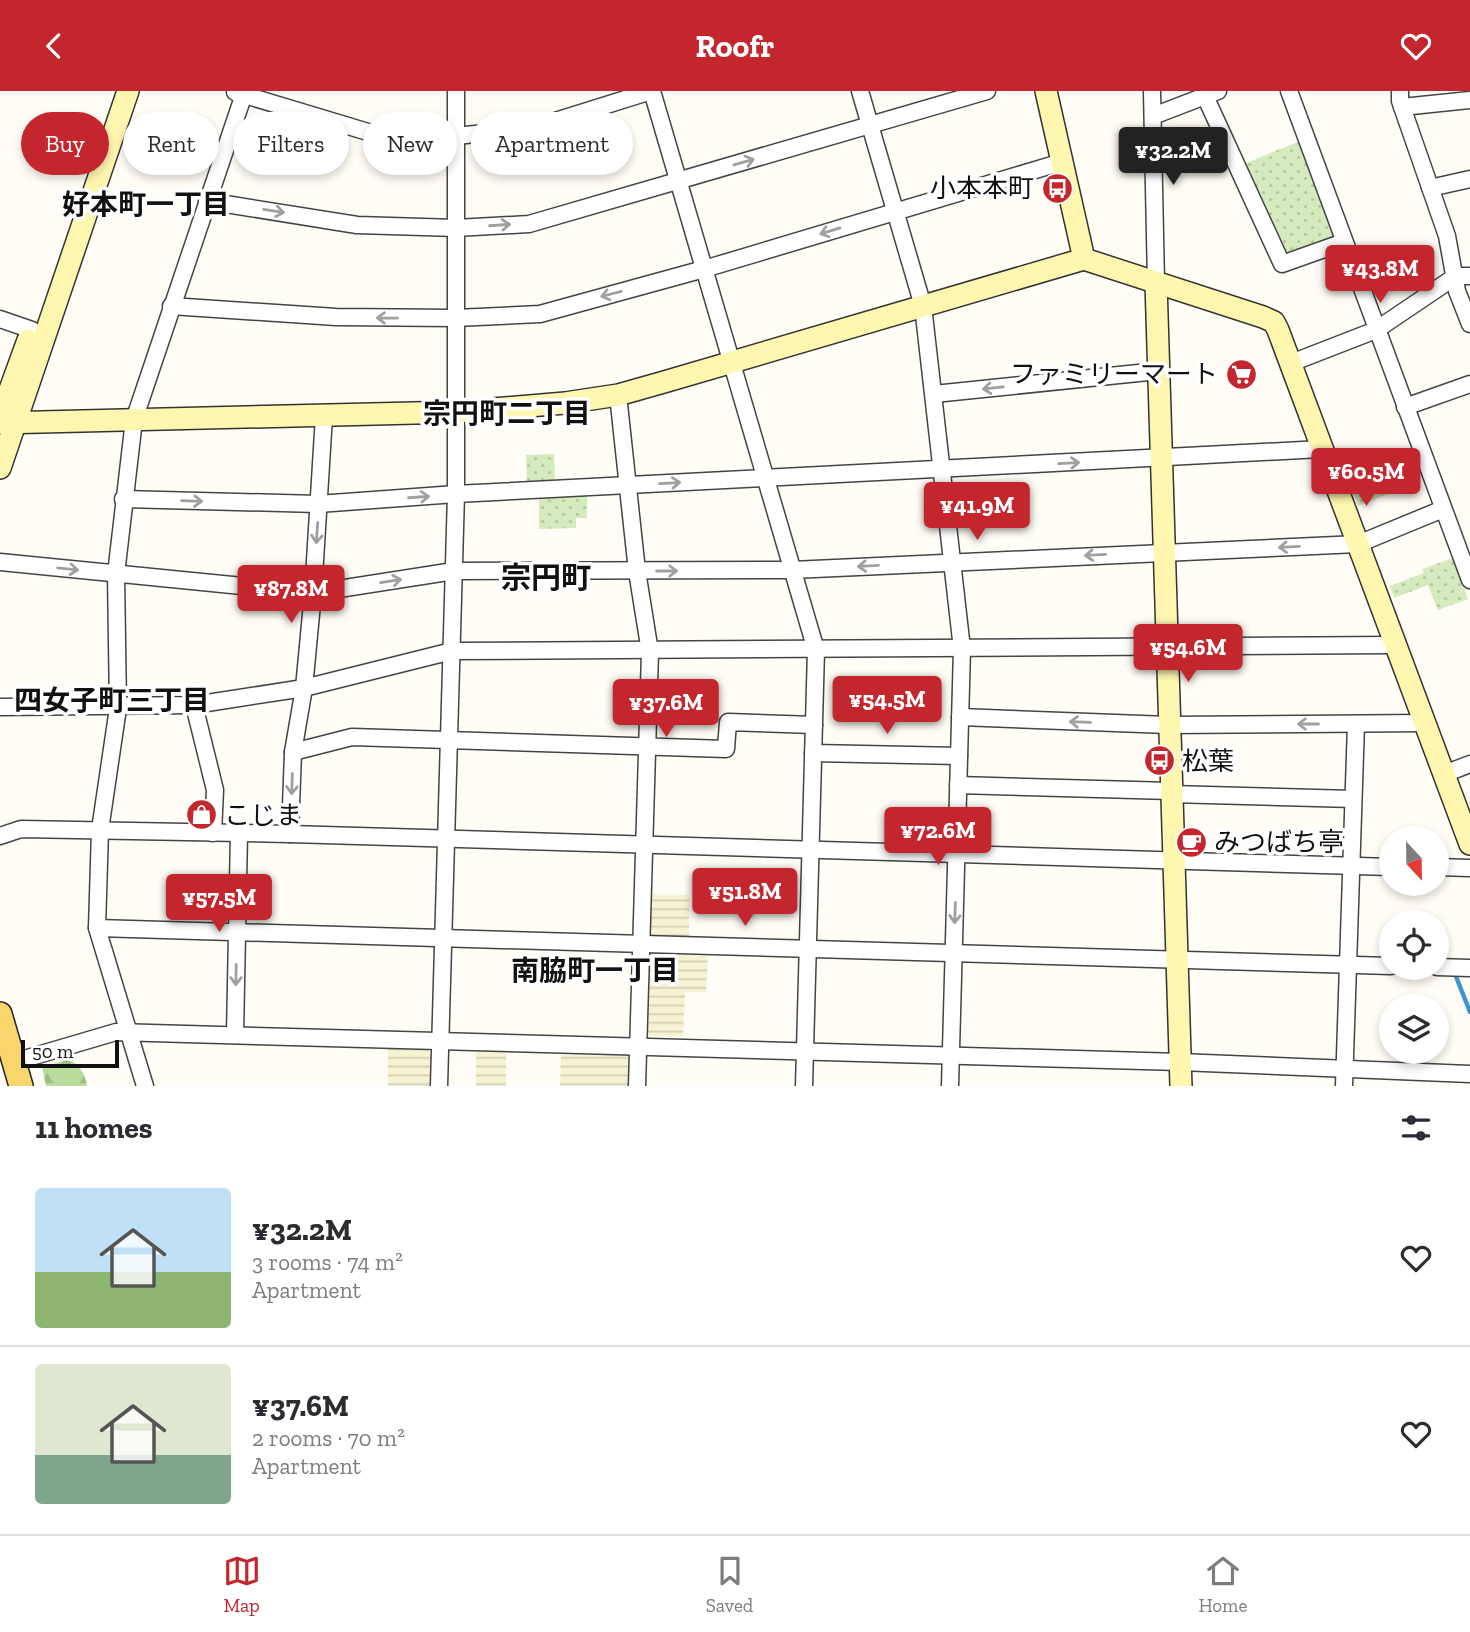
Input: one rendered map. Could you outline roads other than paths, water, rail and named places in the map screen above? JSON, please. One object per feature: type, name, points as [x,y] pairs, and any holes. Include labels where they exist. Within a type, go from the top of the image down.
[{"type":"main road","points":[[0,1014],[21,1086]]},
{"type":"street","points":[[0,468],[5,421],[32,330],[114,91]]},
{"type":"street","points":[[5,421],[128,91]]},
{"type":"street","points":[[456,91],[456,112]]},
{"type":"street","points":[[457,136],[533,128],[652,91],[816,650],[804,1086]]},
{"type":"street","points":[[860,91],[923,306],[962,649],[950,1086]]},
{"type":"street","points":[[207,201],[356,225],[456,228],[529,224],[987,91]]},
{"type":"street","points":[[1046,91],[1084,259]]},
{"type":"street","points":[[1152,91],[1160,458],[1181,1086]]},
{"type":"street","points":[[1289,91],[1443,509],[1463,539],[1470,580]]},
{"type":"street","points":[[145,1086],[97,928],[100,831],[118,708],[116,574],[134,420],[241,92],[363,130]]},
{"type":"street","points":[[1153,116],[1211,94],[1282,264],[1344,242]]},
{"type":"street","points":[[1470,100],[1401,99],[1463,276],[1457,291],[1470,324]]},
{"type":"street","points":[[171,306],[336,317],[456,318],[540,314],[704,269],[1062,162]]},
{"type":"street","points":[[439,1086],[456,494],[456,175]]},
{"type":"street","points":[[1430,188],[1470,179]]},
{"type":"street","points":[[5,421],[456,412],[565,403],[618,395],[1084,259],[1274,322],[1470,843]]},
{"type":"street","points":[[1291,363],[1376,330],[1463,276]]},
{"type":"street","points":[[0,319],[32,330]]},
{"type":"street","points":[[934,394],[1158,371]]},
{"type":"street","points":[[1405,407],[1470,384]]},
{"type":"street","points":[[618,395],[637,571],[650,652],[637,1086]]},
{"type":"street","points":[[290,834],[293,751],[304,688],[313,593],[324,416]]},
{"type":"street","points":[[124,499],[318,504],[456,494],[1321,449]]},
{"type":"street","points":[[0,562],[313,593],[454,571],[792,570],[1358,544],[1443,509]]},
{"type":"street","points":[[0,707],[118,708],[194,705],[304,688],[452,651],[650,652],[1396,645]]},
{"type":"street","points":[[194,705],[215,790],[213,833]]},
{"type":"street","points":[[960,717],[1168,725],[1425,723]]},
{"type":"street","points":[[293,751],[352,737],[726,749],[729,722],[814,725]]},
{"type":"street","points":[[1344,1086],[1356,724]]},
{"type":"street","points":[[813,753],[959,756]]},
{"type":"street","points":[[1444,774],[1470,764]]},
{"type":"street","points":[[958,785],[1353,799]]},
{"type":"street","points":[[0,836],[21,829],[290,834],[1379,867]]},
{"type":"street","points":[[235,1035],[239,833]]},
{"type":"street","points":[[1449,867],[1470,867]]},
{"type":"street","points":[[97,928],[1379,965]]},
{"type":"street","points":[[1449,967],[1470,968]]},
{"type":"street","points":[[14,1062],[116,1032],[1180,1062],[1470,1073]]},
{"type":"waterway","points":[[1455,974],[1470,1012]]},
{"type":"place","name":"小本本町","points":[[1057,188]]},
{"type":"place","name":"ファミリーマート","points":[[1241,374]]},
{"type":"place","name":"松葉","points":[[1159,761]]},
{"type":"place","name":"こじま","points":[[201,815]]},
{"type":"place","name":"みつばち亭","points":[[1191,842]]},
{"type":"district","name":"好本町一丁目","points":[[146,204]]},
{"type":"district","name":"宗円町二丁目","points":[[507,413]]},
{"type":"district","name":"宗円町","points":[[546,578]]},
{"type":"district","name":"四女子町三丁目","points":[[112,700]]},
{"type":"district","name":"南脇町一丁目","points":[[595,970]]}]
